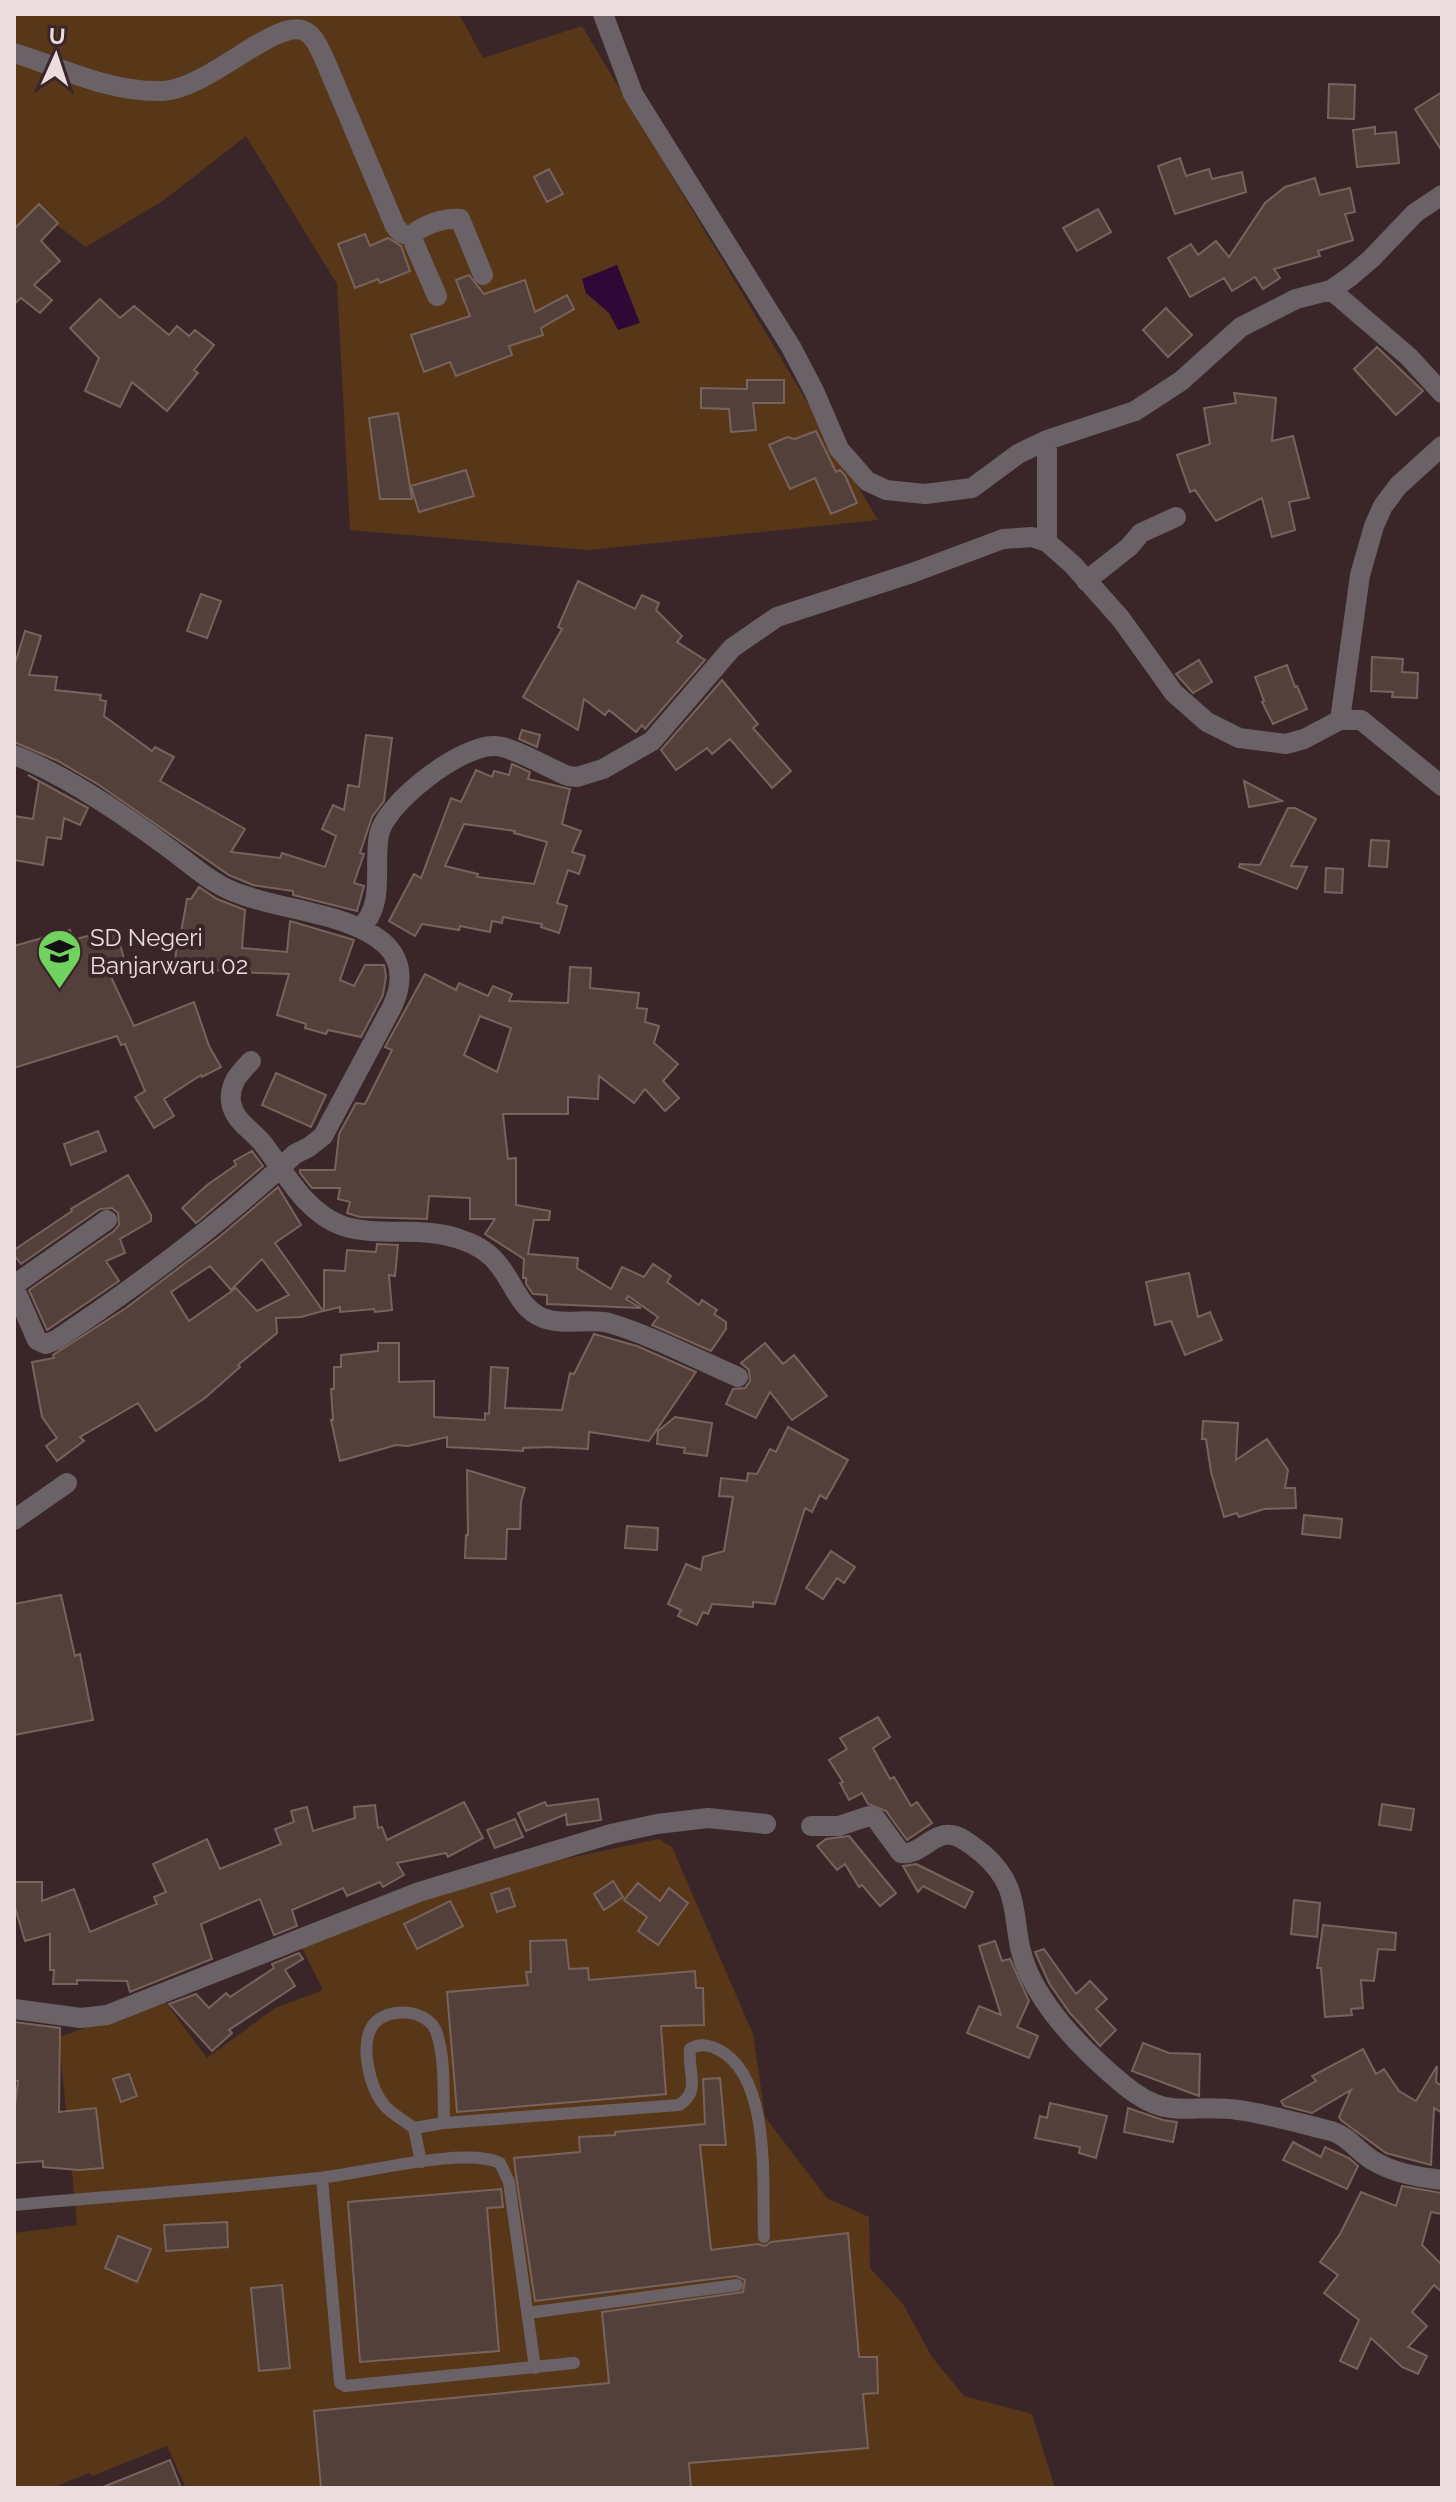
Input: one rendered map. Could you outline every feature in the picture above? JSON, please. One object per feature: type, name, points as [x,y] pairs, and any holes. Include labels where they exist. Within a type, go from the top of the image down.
[{"type":"street","points":[[603,14],[633,94],[791,347],[839,449],[867,481],[886,490],[947,493],[972,488],[1018,454],[1047,440],[1135,411],[1181,381],[1241,327],[1266,311],[1331,290],[1371,259],[1415,213],[1442,195]]},
{"type":"street","points":[[14,53],[108,85],[164,91],[195,82],[241,57],[266,38],[294,29],[302,30],[315,39],[391,220],[401,233],[411,236],[437,296]]},
{"type":"street","points":[[411,236],[421,228],[452,218],[460,219],[483,275]]},
{"type":"street","points":[[1331,290],[1409,357],[1442,393]]},
{"type":"street","points":[[1047,440],[1047,542]]},
{"type":"street","points":[[1340,720],[1360,575],[1374,526],[1383,506],[1398,486],[1442,446]]},
{"type":"street","points":[[1086,581],[1129,547],[1141,533],[1176,517]]},
{"type":"street","points":[[360,928],[368,919],[376,894],[378,839],[383,820],[435,772],[467,752],[497,745],[568,776],[588,775],[652,741],[732,648],[777,617],[899,578],[1003,539],[1032,537],[1047,542],[1073,565],[1121,619],[1174,693],[1207,722],[1239,738],[1286,744],[1304,739],[1340,720],[1361,720],[1442,786]]},
{"type":"street","points":[[14,755],[110,808],[231,891],[360,928],[387,946],[401,977],[398,995],[323,1136],[295,1154],[128,1292],[51,1343],[37,1340],[14,1286],[107,1220]]},
{"type":"street","points":[[251,1061],[235,1077],[231,1091],[232,1106],[239,1121],[262,1142],[304,1198],[338,1224],[364,1231],[447,1235],[480,1248],[501,1267],[522,1302],[543,1318],[607,1323],[738,1377]]},
{"type":"street","points":[[14,1520],[67,1483]]},
{"type":"street","points":[[811,1826],[828,1828],[869,1816],[876,1819],[901,1853],[908,1854],[935,1837],[947,1835],[956,1836],[978,1850],[1002,1873],[1009,1887],[1027,1972],[1045,2002],[1093,2057],[1151,2103],[1174,2110],[1215,2108],[1250,2112],[1327,2130],[1342,2135],[1382,2165],[1410,2175],[1442,2180]]},
{"type":"street","points":[[14,2009],[81,2018],[107,2015],[419,1892],[611,1834],[668,1822],[708,1818],[766,1824]]},
{"type":"lane","points":[[421,2162],[414,2128],[385,2106],[373,2081],[367,2044],[374,2023],[401,2013],[420,2015],[433,2026],[441,2059],[444,2123]]},
{"type":"lane","points":[[414,2128],[444,2123],[669,2108],[687,2100],[692,2091],[690,2049],[697,2045],[718,2049],[740,2069],[754,2098],[760,2140],[764,2237]]},
{"type":"lane","points":[[14,2205],[322,2178],[421,2162],[489,2158],[500,2163],[506,2172],[535,2368]]},
{"type":"lane","points":[[322,2178],[340,2383],[345,2386],[574,2363]]},
{"type":"lane","points":[[528,2313],[737,2285]]},
{"type":"shaded area","points":[[14,14],[459,14],[483,58],[582,26],[878,520],[589,550],[350,530],[337,284],[246,136],[164,200],[86,247],[41,213],[14,236]]},
{"type":"shaded area","points":[[617,265],[640,323],[618,330],[609,313],[586,293],[582,279]]},
{"type":"shaded area","points":[[659,1839],[672,1847],[753,2034],[765,2117],[827,2198],[869,2217],[870,2268],[903,2304],[932,2357],[964,2396],[1032,2414],[1055,2488],[186,2488],[167,2446],[92,2476],[89,2473],[52,2488],[14,2488],[14,2233],[77,2225],[59,2037],[164,2000],[207,2058],[275,2008],[323,1990],[300,1944],[453,1875],[559,1860]]},
{"type":"building","points":[[1329,84],[1355,85],[1354,119],[1328,118]]},
{"type":"building","points":[[1442,92],[1442,151],[1415,109]]},
{"type":"building","points":[[1375,127],[1375,134],[1396,132],[1399,163],[1357,167],[1353,130]]},
{"type":"building","points":[[1180,158],[1186,176],[1209,169],[1212,179],[1242,172],[1246,192],[1175,214],[1158,166]]},
{"type":"building","points":[[549,169],[563,194],[547,202],[534,177]]},
{"type":"building","points":[[1315,178],[1320,195],[1350,188],[1355,212],[1345,214],[1353,240],[1318,251],[1320,256],[1274,269],[1280,278],[1263,289],[1255,277],[1232,291],[1224,278],[1190,297],[1168,258],[1191,244],[1198,255],[1216,241],[1229,257],[1265,203],[1285,187]]},
{"type":"building","points":[[39,204],[58,223],[41,241],[60,261],[34,285],[52,300],[40,313],[21,298],[14,304],[14,229]]},
{"type":"building","points":[[1098,209],[1111,232],[1077,251],[1063,228]]},
{"type":"building","points":[[365,234],[370,246],[388,238],[401,246],[410,271],[380,283],[378,279],[355,288],[338,244]]},
{"type":"building","points":[[469,275],[484,294],[525,280],[535,312],[567,295],[574,309],[541,328],[543,335],[509,346],[512,355],[456,376],[450,362],[424,372],[411,335],[470,316],[456,280]]},
{"type":"building","points":[[100,299],[120,318],[134,306],[169,335],[177,326],[189,336],[195,330],[214,345],[194,370],[198,373],[167,411],[132,382],[120,407],[85,391],[99,358],[70,328]]},
{"type":"building","points":[[1166,308],[1192,335],[1168,357],[1143,330]]},
{"type":"building","points":[[1377,347],[1423,391],[1396,415],[1354,369]]},
{"type":"building","points":[[747,380],[784,380],[784,403],[753,403],[756,430],[731,432],[729,409],[701,408],[701,388],[747,389]]},
{"type":"building","points":[[1234,393],[1276,398],[1272,441],[1293,436],[1309,498],[1289,502],[1295,530],[1272,537],[1262,498],[1216,521],[1195,490],[1190,492],[1177,455],[1210,444],[1204,408],[1236,403]]},
{"type":"building","points":[[398,413],[412,499],[380,499],[369,418]]},
{"type":"building","points":[[816,431],[836,472],[840,470],[845,475],[857,503],[831,514],[815,478],[790,489],[769,445],[787,437],[795,439]]},
{"type":"building","points":[[466,470],[474,496],[419,512],[411,486]]},
{"type":"building","points":[[578,581],[635,609],[642,595],[659,603],[656,610],[682,636],[677,642],[705,660],[645,729],[642,725],[636,732],[609,710],[605,715],[584,699],[578,730],[523,697],[562,629],[558,627]]},
{"type":"building","points":[[201,594],[221,601],[207,638],[187,631]]},
{"type":"building","points":[[25,631],[41,636],[29,675],[57,677],[55,690],[101,695],[100,700],[106,701],[104,716],[152,751],[155,747],[174,757],[160,781],[245,829],[231,852],[280,858],[282,853],[325,867],[336,836],[322,829],[333,805],[344,810],[348,785],[359,787],[366,735],[392,738],[384,801],[372,817],[360,853],[364,854],[354,883],[364,886],[357,911],[293,895],[293,891],[253,885],[229,875],[99,785],[58,761],[14,742],[14,667]]},
{"type":"building","points":[[1372,657],[1403,659],[1402,672],[1418,673],[1417,698],[1392,697],[1393,692],[1371,691]]},
{"type":"building","points":[[1199,660],[1212,682],[1193,693],[1176,674]]},
{"type":"building","points":[[1287,665],[1307,709],[1273,724],[1262,702],[1255,677]]},
{"type":"building","points":[[722,680],[758,724],[753,728],[791,771],[772,788],[730,739],[712,754],[707,748],[676,770],[661,750]]},
{"type":"building","points":[[522,730],[540,735],[537,747],[519,739]]},
{"type":"building","points":[[512,764],[530,772],[528,779],[570,789],[562,824],[581,831],[572,852],[585,856],[579,874],[568,870],[557,903],[567,906],[559,933],[541,927],[542,924],[503,917],[502,923],[492,921],[490,932],[460,926],[459,930],[422,924],[415,936],[389,921],[414,874],[421,878],[451,798],[461,802],[476,770],[492,777],[494,771],[509,775]],"holes":[[[464,824],[515,831],[547,842],[534,884],[477,877],[478,874],[445,866]]]},
{"type":"building","points":[[39,781],[88,808],[80,825],[64,818],[61,839],[47,837],[43,865],[14,860],[14,816],[33,819]]},
{"type":"building","points":[[1244,781],[1282,801],[1249,807]]},
{"type":"building","points":[[1288,808],[1295,808],[1316,819],[1291,866],[1307,867],[1297,889],[1239,867],[1240,864],[1260,865]]},
{"type":"building","points":[[1371,840],[1389,841],[1387,867],[1369,866]]},
{"type":"building","points":[[1326,868],[1343,869],[1342,893],[1325,892]]},
{"type":"building","points":[[199,887],[217,899],[245,910],[242,948],[287,952],[290,921],[354,940],[340,980],[354,986],[365,965],[384,965],[383,995],[361,1037],[328,1030],[326,1034],[277,1015],[289,974],[214,970],[214,966],[175,964],[177,938],[180,938],[187,899],[191,899]]},
{"type":"building","points":[[116,928],[127,971],[110,975],[134,1026],[194,1002],[209,1046],[221,1067],[201,1075],[164,1099],[174,1116],[154,1128],[135,1097],[145,1091],[125,1044],[121,1045],[117,1036],[14,1068],[14,946],[70,930],[73,940]]},
{"type":"building","points":[[570,967],[591,968],[590,988],[639,993],[637,1008],[647,1009],[645,1022],[659,1026],[654,1043],[678,1064],[663,1081],[679,1098],[665,1111],[645,1089],[634,1103],[599,1076],[598,1099],[568,1097],[568,1114],[503,1114],[508,1159],[516,1158],[516,1205],[550,1211],[549,1220],[534,1220],[528,1254],[578,1258],[577,1268],[611,1289],[622,1267],[644,1277],[653,1264],[671,1276],[667,1282],[699,1305],[702,1300],[717,1310],[714,1314],[726,1322],[726,1329],[711,1351],[652,1325],[658,1317],[628,1296],[626,1299],[641,1308],[547,1304],[547,1295],[533,1294],[526,1284],[526,1278],[523,1278],[524,1259],[485,1234],[495,1219],[470,1219],[470,1198],[429,1196],[427,1219],[360,1217],[347,1213],[350,1202],[338,1199],[340,1188],[312,1188],[300,1173],[300,1170],[335,1170],[339,1134],[356,1103],[365,1104],[392,1050],[385,1047],[425,974],[456,990],[459,983],[488,996],[493,986],[512,994],[509,1001],[568,1003]],"holes":[[[480,1016],[511,1028],[497,1072],[464,1055]]]},
{"type":"building","points":[[276,1073],[326,1095],[311,1127],[262,1105]]},
{"type":"building","points":[[98,1131],[106,1151],[71,1165],[64,1144]]},
{"type":"building","points":[[252,1151],[263,1166],[196,1223],[182,1208],[207,1185],[236,1165],[234,1161]]},
{"type":"building","points":[[128,1175],[151,1215],[151,1221],[120,1239],[125,1253],[106,1261],[119,1281],[47,1330],[29,1290],[114,1231],[119,1225],[118,1213],[112,1208],[100,1209],[21,1264],[14,1250],[71,1209]]},
{"type":"building","points":[[278,1187],[301,1225],[275,1243],[323,1311],[301,1317],[276,1318],[277,1333],[205,1398],[156,1431],[138,1403],[80,1437],[84,1441],[57,1461],[46,1446],[57,1438],[42,1417],[32,1362],[54,1358],[53,1355],[126,1308],[218,1238]],"holes":[[[262,1259],[289,1295],[257,1311],[236,1288],[189,1321],[171,1292],[210,1266],[231,1290]]]},
{"type":"building","points":[[377,1244],[398,1245],[395,1276],[389,1275],[392,1310],[340,1312],[340,1307],[324,1311],[324,1270],[345,1271],[347,1250],[376,1252]]},
{"type":"building","points":[[1189,1273],[1198,1317],[1210,1312],[1222,1340],[1185,1355],[1171,1321],[1155,1325],[1146,1282]]},
{"type":"building","points":[[594,1334],[637,1346],[696,1372],[649,1441],[589,1432],[588,1449],[549,1447],[523,1448],[523,1451],[447,1447],[447,1437],[408,1446],[396,1445],[340,1461],[331,1420],[331,1389],[334,1389],[334,1367],[341,1367],[341,1355],[378,1351],[378,1343],[399,1343],[399,1382],[434,1381],[434,1417],[485,1420],[485,1413],[489,1414],[491,1367],[508,1368],[505,1408],[562,1410],[570,1373],[574,1374]]},
{"type":"building","points":[[765,1343],[783,1364],[794,1355],[827,1396],[792,1420],[770,1392],[756,1418],[726,1404],[733,1389],[745,1388],[750,1381],[749,1370],[741,1363]]},
{"type":"building","points":[[675,1417],[712,1423],[707,1456],[684,1453],[685,1448],[657,1444],[658,1431]]},
{"type":"building","points":[[1203,1421],[1238,1423],[1236,1460],[1267,1439],[1288,1470],[1285,1488],[1295,1488],[1296,1508],[1264,1509],[1239,1517],[1237,1513],[1224,1517],[1211,1472],[1206,1439],[1202,1439]]},
{"type":"building","points":[[788,1427],[848,1460],[826,1499],[820,1495],[812,1512],[805,1508],[775,1604],[753,1602],[753,1607],[712,1604],[708,1614],[703,1612],[697,1625],[678,1616],[681,1610],[668,1604],[686,1564],[701,1570],[703,1557],[724,1551],[733,1497],[719,1496],[721,1478],[747,1481],[748,1473],[757,1474],[770,1449],[776,1452]]},
{"type":"building","points":[[467,1470],[525,1488],[520,1529],[507,1529],[506,1559],[465,1558],[468,1535]]},
{"type":"building","points":[[1304,1515],[1342,1519],[1340,1538],[1302,1534]]},
{"type":"building","points":[[627,1526],[658,1528],[657,1550],[625,1548]]},
{"type":"building","points":[[831,1551],[855,1567],[844,1583],[837,1578],[823,1599],[806,1588]]},
{"type":"building","points":[[61,1595],[75,1656],[80,1654],[93,1720],[14,1735],[14,1604]]},
{"type":"building","points":[[878,1717],[890,1737],[873,1748],[890,1779],[894,1777],[911,1806],[917,1802],[932,1823],[907,1840],[886,1811],[868,1804],[862,1793],[849,1800],[840,1783],[843,1782],[829,1760],[847,1749],[840,1738]]},
{"type":"building","points":[[598,1799],[601,1820],[567,1825],[566,1814],[526,1831],[518,1813],[545,1802],[547,1806]]},
{"type":"building","points":[[464,1802],[483,1838],[448,1857],[446,1853],[397,1863],[404,1875],[383,1887],[380,1882],[347,1896],[343,1888],[292,1910],[297,1926],[274,1935],[260,1899],[201,1924],[212,1959],[130,1992],[127,1981],[77,1980],[77,1984],[53,1984],[50,1934],[25,1941],[14,1904],[14,1882],[42,1882],[42,1901],[74,1889],[90,1932],[157,1904],[154,1897],[166,1892],[153,1864],[207,1839],[220,1869],[281,1844],[275,1829],[294,1822],[291,1811],[307,1807],[313,1831],[355,1818],[354,1807],[375,1805],[378,1828],[382,1827],[387,1840]]},
{"type":"building","points":[[1382,1804],[1414,1809],[1411,1830],[1379,1825]]},
{"type":"building","points":[[515,1819],[523,1837],[495,1848],[487,1830]]},
{"type":"building","points":[[849,1836],[896,1893],[880,1906],[862,1885],[859,1887],[845,1864],[837,1870],[817,1846],[826,1839]]},
{"type":"building","points":[[916,1864],[973,1892],[965,1908],[923,1886],[918,1892],[903,1866]]},
{"type":"building","points":[[613,1881],[623,1897],[604,1910],[594,1894]]},
{"type":"building","points":[[638,1883],[660,1901],[669,1888],[688,1903],[658,1945],[638,1931],[647,1917],[624,1900]]},
{"type":"building","points":[[509,1888],[515,1906],[497,1912],[491,1894]]},
{"type":"building","points":[[1294,1900],[1320,1903],[1317,1937],[1291,1934]]},
{"type":"building","points":[[450,1901],[463,1926],[417,1949],[404,1924]]},
{"type":"building","points":[[1323,1925],[1396,1933],[1395,1950],[1378,1949],[1374,1981],[1361,1980],[1363,2008],[1351,2009],[1352,2015],[1325,2017],[1321,1968],[1317,1968]]},
{"type":"building","points":[[566,1940],[569,1969],[588,1968],[589,1980],[695,1971],[696,1988],[703,1988],[704,2025],[661,2026],[666,2094],[457,2112],[447,1992],[528,1985],[526,1972],[531,1972],[530,1941]]},
{"type":"building","points":[[995,1941],[1002,1961],[1010,1959],[1029,2001],[1017,2027],[1038,2036],[1029,2058],[967,2033],[979,2006],[1001,2015],[979,1946]]},
{"type":"building","points":[[1044,1949],[1076,1994],[1090,1981],[1107,1999],[1096,2009],[1116,2030],[1100,2046],[1069,2012],[1049,1983],[1035,1952]]},
{"type":"building","points":[[299,1953],[303,1959],[285,1970],[295,1986],[229,2030],[232,2033],[212,2051],[169,2004],[196,1994],[209,2008],[226,1993],[230,1997],[274,1968],[272,1964]]},
{"type":"building","points":[[14,2022],[60,2028],[59,2112],[96,2108],[103,2168],[43,2167],[43,2161],[14,2163],[14,2113],[18,2081],[14,2081]]},
{"type":"building","points":[[1143,2043],[1169,2053],[1200,2054],[1199,2096],[1132,2071]]},
{"type":"building","points":[[1363,2049],[1376,2074],[1384,2069],[1399,2091],[1416,2101],[1437,2066],[1436,2082],[1442,2086],[1442,2113],[1434,2108],[1431,2165],[1386,2153],[1342,2121],[1339,2117],[1351,2090],[1312,2113],[1284,2106],[1281,2101],[1316,2081],[1312,2076]]},
{"type":"building","points":[[129,2074],[137,2096],[121,2102],[113,2079]]},
{"type":"building","points":[[720,2078],[726,2145],[700,2145],[711,2250],[758,2244],[765,2246],[771,2242],[848,2233],[859,2357],[877,2357],[878,2393],[863,2394],[868,2448],[689,2463],[691,2488],[321,2488],[314,2411],[609,2383],[602,2312],[743,2292],[745,2280],[736,2276],[535,2301],[514,2158],[580,2152],[579,2137],[705,2124],[703,2079]]},
{"type":"building","points":[[1050,2103],[1107,2116],[1096,2158],[1079,2153],[1080,2147],[1035,2138],[1040,2116],[1047,2118]]},
{"type":"building","points":[[1128,2108],[1177,2122],[1173,2142],[1124,2132]]},
{"type":"building","points":[[1293,2142],[1321,2157],[1325,2147],[1349,2158],[1358,2166],[1347,2189],[1283,2160]]},
{"type":"building","points":[[1402,2186],[1442,2193],[1442,2214],[1431,2212],[1422,2245],[1442,2265],[1442,2292],[1434,2285],[1412,2312],[1427,2326],[1408,2347],[1427,2356],[1418,2374],[1402,2367],[1371,2338],[1357,2369],[1340,2361],[1359,2320],[1324,2293],[1338,2275],[1320,2262],[1340,2234],[1361,2192],[1396,2206]]},
{"type":"building","points":[[501,2189],[503,2207],[487,2208],[499,2351],[360,2362],[348,2202]]},
{"type":"building","points":[[227,2222],[228,2247],[166,2251],[164,2225]]},
{"type":"building","points":[[118,2236],[151,2249],[137,2282],[105,2268]]},
{"type":"building","points":[[282,2285],[290,2368],[259,2371],[251,2288]]},
{"type":"building","points":[[170,2460],[181,2488],[103,2488],[103,2487]]},
{"type":"place","name":"SD Negeri Banjarwaru 02","points":[[59,990]]}]
